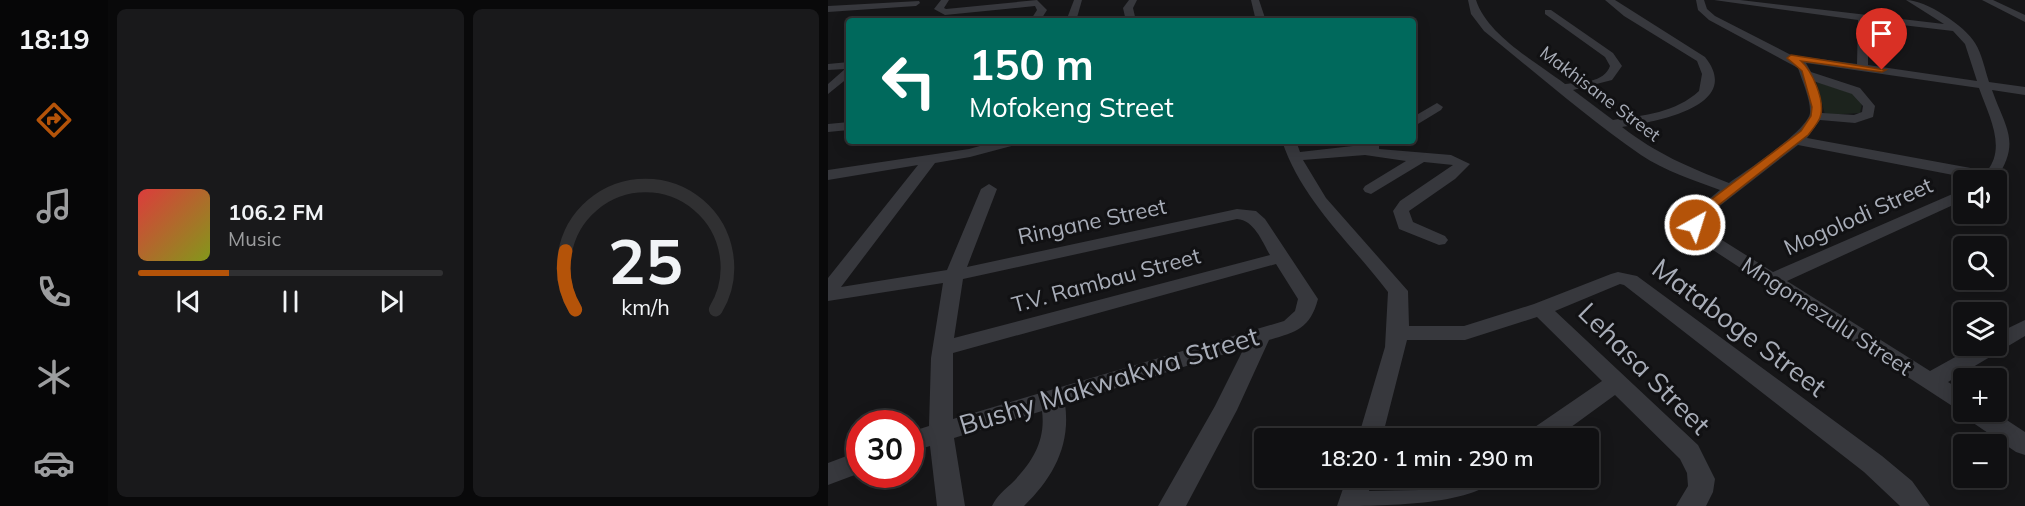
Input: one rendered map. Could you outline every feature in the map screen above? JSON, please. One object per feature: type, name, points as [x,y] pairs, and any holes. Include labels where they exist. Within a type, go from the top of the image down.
[{"type":"street","points":[[828,9],[937,0]]},
{"type":"street","points":[[945,0],[939,9],[945,12],[1006,3],[1037,2],[1042,10],[1037,18]]},
{"type":"street","points":[[1072,18],[1078,0]]},
{"type":"street","points":[[1130,18],[1128,8],[1133,0]]},
{"type":"street","points":[[1255,0],[1260,18]]},
{"type":"street","name":"Makhisane Street","points":[[1472,0],[1476,14],[1487,29],[1656,159],[1730,189]]},
{"type":"street","points":[[1609,0],[1619,10],[1701,59],[1707,66],[1708,74],[1706,92],[1686,107],[1652,118],[1610,124]]},
{"type":"street","points":[[1700,0],[1707,14],[1720,23],[1803,66],[1808,75],[1816,116],[1805,133],[1730,189]]},
{"type":"street","points":[[1718,0],[1958,29]]},
{"type":"street","points":[[1910,0],[1958,29],[1970,43],[2005,146],[2004,156],[1994,170]]},
{"type":"street","points":[[1986,0],[2025,19]]},
{"type":"street","points":[[908,12],[917,2]]},
{"type":"street","points":[[999,18],[1006,3]]},
{"type":"street","points":[[1830,3],[1842,4],[1859,18],[1862,66]]},
{"type":"street","points":[[1548,12],[1609,55],[1616,66],[1610,77],[1561,88]]},
{"type":"street","points":[[1791,58],[1862,66],[2025,91]]},
{"type":"street","points":[[828,67],[846,65]]},
{"type":"street","points":[[828,90],[846,75]]},
{"type":"street","points":[[1808,75],[1856,91],[1869,106],[1868,114],[1855,118],[1816,116]]},
{"type":"street","points":[[1416,121],[1437,107]]},
{"type":"street","points":[[828,128],[846,126]]},
{"type":"street","points":[[1794,141],[1953,171]]},
{"type":"street","points":[[828,175],[980,152],[1005,144]]},
{"type":"street","points":[[1365,150],[1376,144]]},
{"type":"street","points":[[1373,428],[1399,333],[1401,312],[1398,291],[1310,188],[1291,149],[1365,150],[1451,159],[1463,164],[1450,176],[1406,204],[1401,211],[1405,225],[1439,240]]},
{"type":"street","points":[[1371,189],[1422,157]]},
{"type":"street","points":[[828,293],[930,160]]},
{"type":"street","points":[[951,506],[942,431],[943,348],[954,275],[989,189]]},
{"type":"street","name":"Mngomezulu Street","points":[[1730,189],[1695,217],[1695,225],[1699,233],[1953,397]]},
{"type":"street","name":"Mogolodi Street","points":[[1772,280],[1953,199]]},
{"type":"street","name":"Ringane Street","points":[[828,293],[954,275],[1238,214],[1256,219],[1282,257],[1308,299],[1304,314]]},
{"type":"street","name":"T.V. Rambau Street","points":[[943,348],[1282,257]]},
{"type":"street","name":"Mataboge Street","points":[[1399,333],[1465,333],[1541,309],[1618,278],[1630,280],[1873,464],[1903,489],[1916,506]]},
{"type":"street","name":"Lehasa Street","points":[[1541,309],[1689,452],[1700,468],[1703,480],[1702,490],[1690,506]]},
{"type":"street","name":"Bushy Makwakwa Street","points":[[924,437],[1260,337],[1291,326],[1304,314]]},
{"type":"street","points":[[2007,337],[2025,327]]},
{"type":"street","points":[[1172,506],[1225,411],[1260,337]]},
{"type":"street","points":[[1930,382],[1974,356]]},
{"type":"street","points":[[1552,428],[1617,382]]},
{"type":"street","points":[[1006,506],[1048,459],[1056,433],[1052,399]]},
{"type":"street","points":[[1990,422],[2025,445]]},
{"type":"street","points":[[828,474],[846,467]]},
{"type":"street","points":[[1357,488],[1352,504],[1433,504],[1465,488]]},
{"type":"shaded area","points":[[1816,80],[1854,93],[1862,104],[1860,113],[1825,115]]},
{"type":"route","points":[[1695,225],[1695,217],[1805,133],[1811,125],[1816,116],[1814,95],[1806,70],[1791,58],[1882,70]]}]
